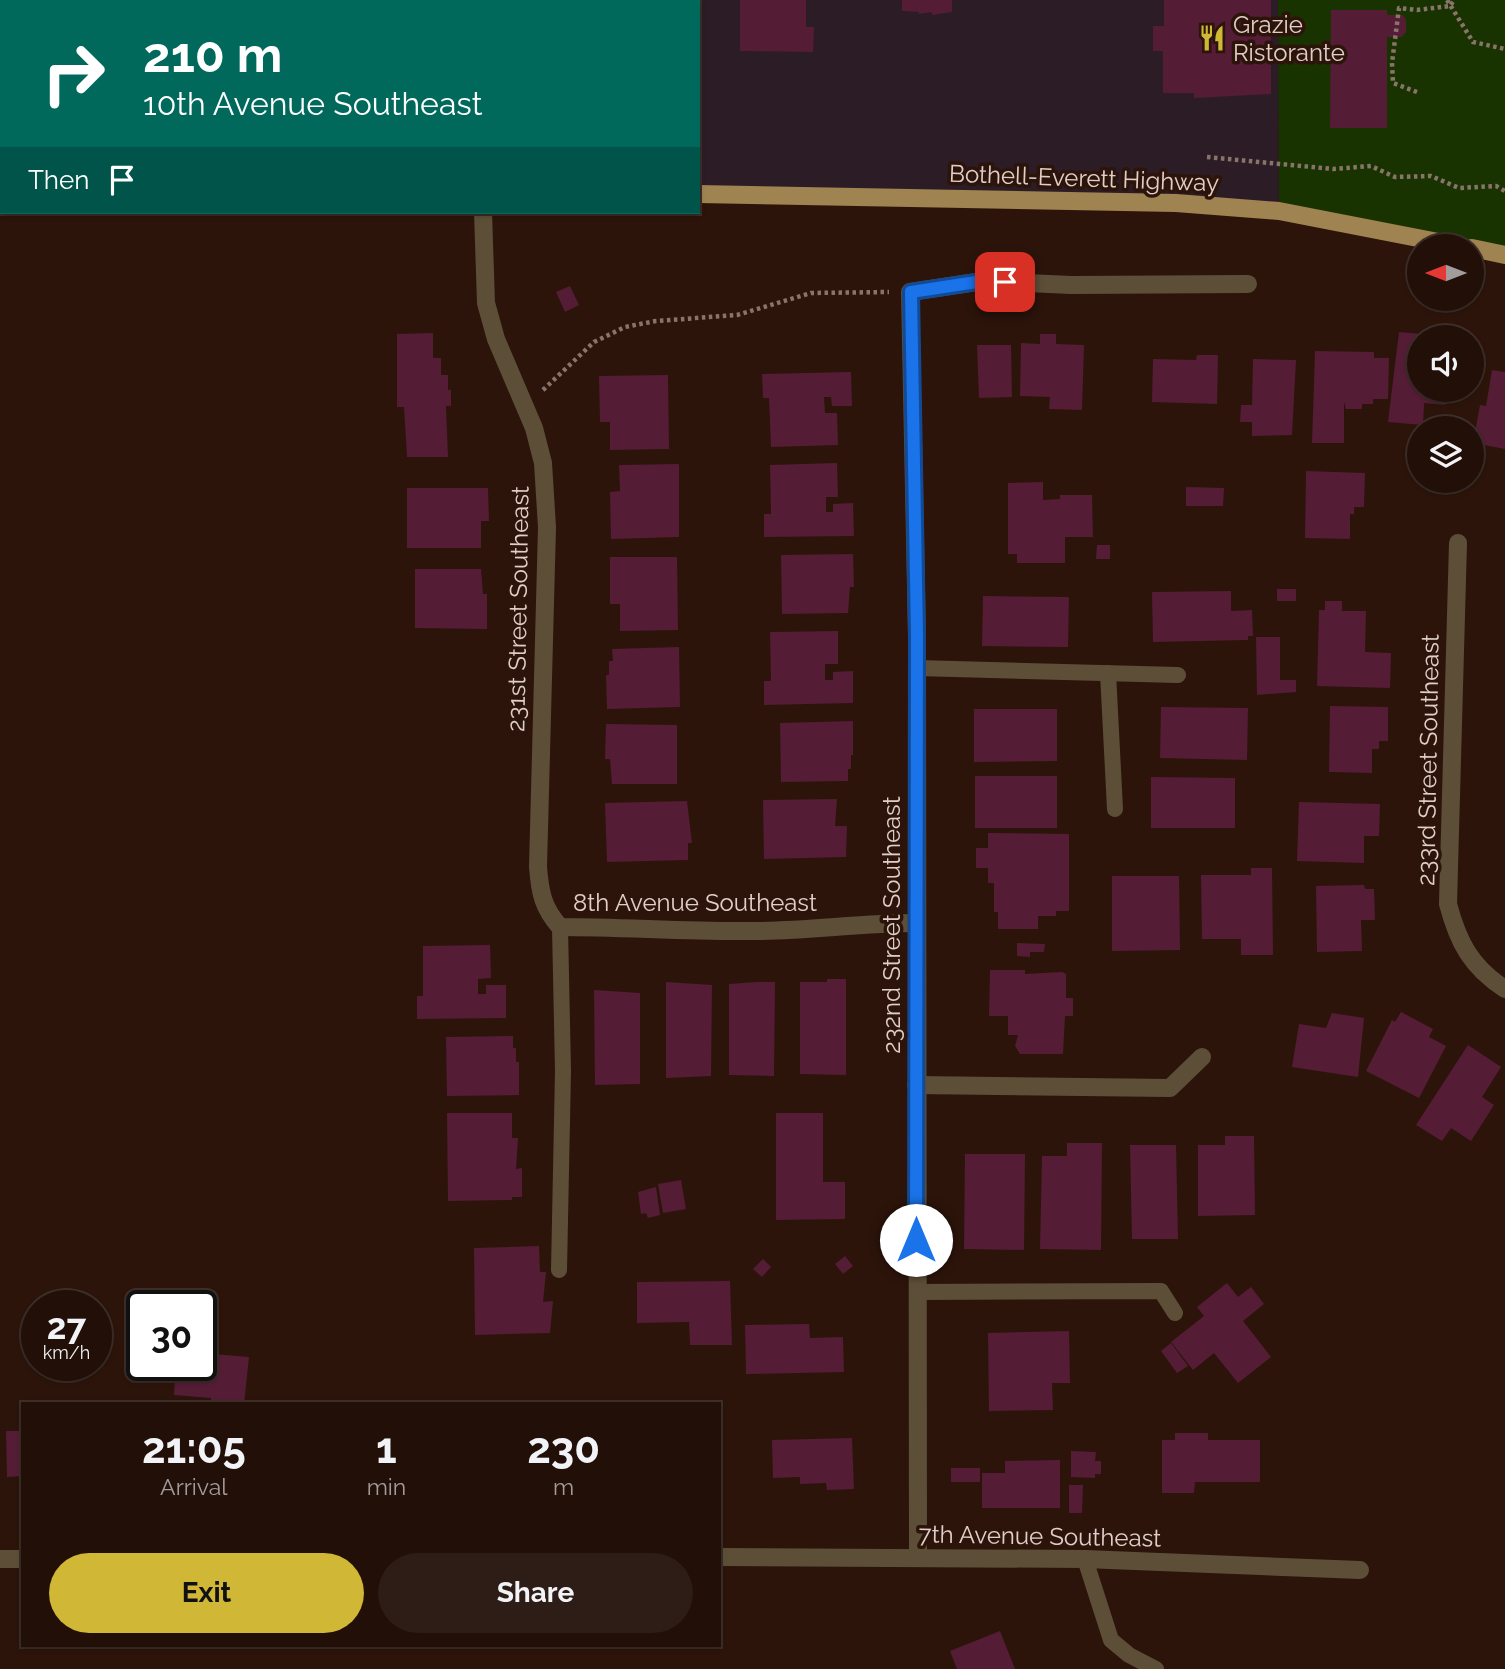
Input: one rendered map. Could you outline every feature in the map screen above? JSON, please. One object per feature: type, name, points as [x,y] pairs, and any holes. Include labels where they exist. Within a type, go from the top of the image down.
[{"type":"main road","name":"Bothell-Everett Highway","points":[[700,194],[1176,203],[1279,211],[1407,236]]},
{"type":"main road","points":[[1484,251],[1505,255]]},
{"type":"street","name":"231st Street Southeast","points":[[483,214],[486,303],[496,339],[525,407],[543,463],[547,527],[538,867],[540,896],[547,912],[560,927]]},
{"type":"street","points":[[911,292],[983,281],[1071,285],[1248,284]]},
{"type":"street","name":"232nd Street Southeast","points":[[911,292],[917,668],[915,923],[918,1558]]},
{"type":"street","name":"233rd Street Southeast","points":[[1458,543],[1448,904],[1457,938],[1482,970],[1505,989]]},
{"type":"street","name":"8th Avenue Southeast","points":[[560,927],[758,931],[863,923],[915,923]]},
{"type":"street","points":[[916,1085],[1170,1088],[1202,1057]]},
{"type":"street","name":"7th Avenue Southeast","points":[[721,1558],[1085,1559],[1360,1570]]},
{"type":"street","points":[[0,1559],[21,1559]]},
{"type":"lane","points":[[917,668],[1178,675]]},
{"type":"lane","points":[[1108,673],[1115,809]]},
{"type":"lane","points":[[559,1270],[563,1071],[560,927]]},
{"type":"lane","points":[[917,1292],[1161,1291],[1175,1313]]},
{"type":"lane","points":[[1085,1559],[1111,1640],[1129,1655],[1156,1669]]},
{"type":"path","points":[[1447,0],[1474,42],[1505,49]]},
{"type":"path","points":[[1417,92],[1393,83],[1392,63],[1399,8],[1417,10],[1450,6],[1454,0]]},
{"type":"path","points":[[1207,157],[1333,169],[1371,166],[1395,177],[1431,176],[1459,188],[1496,186],[1505,191]]},
{"type":"path","points":[[525,407],[594,342],[625,327],[656,321],[737,315],[811,293],[911,292]]},
{"type":"shaded area","points":[[700,0],[1278,0],[1279,211],[700,188]]},
{"type":"green space","points":[[1278,0],[1505,0],[1505,255],[1484,251],[1484,234],[1407,236],[1279,211]]},
{"type":"building","points":[[740,0],[806,0],[806,27],[814,27],[813,52],[740,51]]},
{"type":"building","points":[[902,0],[952,0],[952,12],[932,15],[932,12],[919,14],[902,11]]},
{"type":"building","name":"Grazie Ristorante","points":[[1164,0],[1271,0],[1271,94],[1194,98],[1194,93],[1163,93],[1163,51],[1153,51],[1153,26],[1164,26]]},
{"type":"building","points":[[1331,10],[1387,10],[1387,15],[1403,15],[1406,20],[1406,32],[1402,37],[1387,37],[1387,128],[1330,128]]},
{"type":"building","points":[[570,286],[579,305],[565,312],[556,292]]},
{"type":"building","points":[[1399,332],[1407,333],[1407,402],[1445,402],[1445,405],[1424,403],[1423,416],[1407,416],[1407,424],[1388,422]]},
{"type":"building","points":[[433,333],[433,358],[441,358],[441,375],[448,375],[448,390],[451,390],[451,406],[446,406],[448,457],[407,457],[404,407],[397,407],[397,334]]},
{"type":"building","points":[[1040,334],[1056,334],[1056,344],[1084,345],[1082,410],[1049,409],[1050,397],[1020,396],[1021,343],[1040,344]]},
{"type":"building","points":[[977,345],[1011,345],[1012,397],[979,398]]},
{"type":"building","points":[[1315,351],[1374,352],[1374,358],[1389,358],[1388,399],[1373,399],[1373,404],[1362,404],[1362,409],[1346,409],[1344,402],[1344,443],[1312,443]]},
{"type":"building","points":[[1197,355],[1218,355],[1217,404],[1152,402],[1153,359],[1196,360]]},
{"type":"building","points":[[1253,359],[1296,360],[1292,435],[1252,436],[1252,422],[1240,422],[1241,405],[1252,405]]},
{"type":"building","points":[[1492,370],[1505,372],[1505,449],[1484,445],[1484,416],[1478,416],[1480,405],[1486,406]]},
{"type":"building","points":[[851,372],[852,406],[832,406],[831,397],[824,397],[825,413],[837,413],[838,445],[771,447],[769,398],[763,398],[762,374]]},
{"type":"building","points":[[668,375],[669,449],[610,450],[610,422],[600,422],[599,376]]},
{"type":"building","points":[[837,463],[838,497],[826,497],[826,512],[833,512],[833,504],[853,503],[854,536],[764,537],[764,514],[771,514],[770,465]]},
{"type":"building","points":[[679,464],[679,537],[611,539],[610,492],[620,491],[619,465]]},
{"type":"building","points":[[1306,471],[1365,473],[1364,507],[1354,507],[1354,514],[1350,514],[1350,539],[1305,538]]},
{"type":"building","points":[[1043,482],[1043,500],[1060,499],[1060,495],[1092,495],[1093,537],[1065,537],[1065,563],[1017,563],[1017,554],[1008,554],[1008,483]]},
{"type":"building","points":[[1186,487],[1224,488],[1223,506],[1186,506]]},
{"type":"building","points":[[407,488],[488,488],[489,521],[481,521],[481,548],[407,548]]},
{"type":"building","points":[[1097,545],[1110,545],[1110,559],[1096,559]]},
{"type":"building","points":[[853,554],[854,587],[850,587],[848,613],[782,614],[781,555]]},
{"type":"building","points":[[610,557],[677,557],[678,630],[620,631],[620,604],[610,604]]},
{"type":"building","points":[[415,569],[481,569],[483,594],[487,594],[487,629],[415,628]]},
{"type":"building","points":[[1277,589],[1296,589],[1296,601],[1277,601]]},
{"type":"building","points":[[1231,591],[1231,611],[1252,610],[1253,636],[1248,636],[1248,640],[1153,642],[1152,592]]},
{"type":"building","points":[[983,596],[1069,597],[1068,647],[982,646]]},
{"type":"building","points":[[1325,601],[1342,601],[1342,611],[1366,611],[1365,652],[1391,653],[1390,688],[1317,686],[1319,610],[1325,610]]},
{"type":"building","points":[[838,631],[838,664],[825,664],[825,680],[833,680],[833,672],[853,671],[853,703],[764,705],[764,681],[771,681],[770,632]]},
{"type":"building","points":[[1256,637],[1280,637],[1280,680],[1296,680],[1296,692],[1257,695]]},
{"type":"building","points":[[679,647],[680,707],[607,709],[606,675],[609,675],[609,661],[613,661],[612,649]]},
{"type":"building","points":[[1330,706],[1388,707],[1388,741],[1379,741],[1379,749],[1372,749],[1372,773],[1329,772]]},
{"type":"building","points":[[1161,707],[1248,708],[1247,760],[1160,758]]},
{"type":"building","points":[[974,709],[1057,709],[1057,761],[974,762]]},
{"type":"building","points":[[853,721],[853,755],[851,769],[848,769],[848,781],[781,782],[780,723]]},
{"type":"building","points":[[606,724],[677,725],[677,784],[612,784],[610,759],[605,759]]},
{"type":"building","points":[[975,776],[1057,776],[1057,828],[975,828]]},
{"type":"building","points":[[1151,777],[1235,778],[1235,828],[1151,828]]},
{"type":"building","points":[[837,799],[835,826],[847,826],[846,857],[764,859],[763,800]]},
{"type":"building","points":[[687,801],[692,843],[688,843],[688,860],[607,862],[605,803]]},
{"type":"building","points":[[1299,802],[1380,804],[1379,836],[1364,836],[1364,863],[1297,861]]},
{"type":"building","points":[[988,833],[1069,834],[1069,911],[1056,911],[1056,916],[1038,916],[1038,929],[998,929],[998,912],[994,912],[994,883],[988,883],[988,868],[976,868],[976,848],[988,848]]},
{"type":"building","points":[[1251,868],[1272,868],[1273,955],[1241,955],[1241,939],[1202,939],[1201,875],[1251,875]]},
{"type":"building","points":[[1112,876],[1179,876],[1180,950],[1112,951]]},
{"type":"building","points":[[1364,885],[1365,889],[1374,889],[1375,920],[1361,920],[1362,951],[1317,952],[1316,886]]},
{"type":"building","points":[[1017,943],[1045,944],[1044,952],[1030,952],[1030,957],[1017,956]]},
{"type":"building","points":[[490,945],[491,978],[478,979],[478,994],[486,994],[486,985],[506,985],[506,1018],[417,1019],[417,996],[423,996],[423,946]]},
{"type":"building","points":[[990,970],[1025,970],[1025,974],[1066,974],[1066,998],[1073,998],[1073,1016],[1065,1016],[1063,1054],[1020,1054],[1015,1046],[1018,1035],[1008,1035],[1008,1016],[989,1016]]},
{"type":"building","points":[[827,979],[846,979],[846,1075],[800,1074],[800,982],[827,982]]},
{"type":"building","points":[[666,982],[712,985],[711,1076],[666,1078]]},
{"type":"building","points":[[775,982],[774,1076],[729,1075],[729,984]]},
{"type":"building","points":[[594,990],[640,993],[640,1084],[595,1085]]},
{"type":"building","points":[[1401,1012],[1433,1029],[1429,1037],[1446,1046],[1419,1098],[1366,1071],[1392,1020],[1395,1022]]},
{"type":"building","points":[[1332,1013],[1364,1018],[1358,1077],[1292,1067],[1299,1024],[1326,1028]]},
{"type":"building","points":[[513,1036],[516,1062],[519,1062],[519,1095],[447,1096],[446,1037]]},
{"type":"building","points":[[1468,1045],[1501,1067],[1482,1097],[1494,1105],[1471,1141],[1451,1128],[1442,1141],[1416,1125]]},
{"type":"building","points":[[447,1113],[512,1113],[512,1138],[518,1138],[516,1169],[522,1168],[522,1197],[512,1197],[512,1200],[448,1201]]},
{"type":"building","points":[[776,1113],[823,1113],[823,1182],[845,1182],[845,1219],[776,1220]]},
{"type":"building","points":[[1225,1136],[1254,1136],[1255,1215],[1198,1216],[1198,1145],[1225,1145]]},
{"type":"building","points":[[1067,1143],[1102,1143],[1101,1250],[1040,1249],[1042,1156],[1067,1156]]},
{"type":"building","points":[[1130,1145],[1176,1145],[1178,1239],[1132,1239]]},
{"type":"building","points":[[965,1154],[1025,1154],[1024,1250],[964,1249]]},
{"type":"building","points":[[681,1180],[686,1209],[663,1213],[658,1184]]},
{"type":"building","points":[[656,1187],[660,1215],[648,1218],[646,1213],[641,1214],[638,1192]]},
{"type":"building","points":[[539,1246],[540,1272],[546,1272],[543,1302],[553,1301],[550,1333],[475,1335],[474,1248]]},
{"type":"building","points":[[845,1256],[853,1266],[843,1274],[835,1264]]},
{"type":"building","points":[[763,1259],[771,1267],[762,1277],[753,1269]]},
{"type":"building","points":[[730,1281],[732,1345],[690,1345],[689,1322],[637,1323],[637,1282]]},
{"type":"building","points":[[1227,1283],[1238,1297],[1251,1287],[1264,1304],[1243,1321],[1271,1357],[1238,1383],[1214,1353],[1193,1370],[1171,1342],[1204,1316],[1197,1307]]},
{"type":"building","points":[[809,1324],[810,1338],[843,1337],[844,1372],[746,1374],[745,1325]]},
{"type":"building","points":[[1069,1331],[1070,1383],[1052,1383],[1053,1410],[989,1411],[988,1333]]},
{"type":"building","points":[[1171,1343],[1188,1366],[1177,1373],[1161,1351]]},
{"type":"building","points":[[217,1354],[249,1357],[244,1402],[211,1402],[211,1398],[174,1395],[175,1381],[217,1381]]},
{"type":"building","points":[[6,1431],[21,1431],[21,1476],[7,1477]]},
{"type":"building","points":[[1175,1433],[1208,1433],[1208,1440],[1260,1440],[1260,1482],[1195,1482],[1194,1493],[1162,1493],[1162,1440],[1175,1440]]},
{"type":"building","points":[[852,1438],[854,1489],[827,1490],[826,1483],[800,1484],[800,1477],[773,1478],[772,1440]]},
{"type":"building","points":[[1071,1451],[1096,1452],[1095,1461],[1101,1461],[1101,1474],[1095,1474],[1095,1478],[1071,1477]]},
{"type":"building","points":[[1060,1460],[1060,1508],[982,1508],[982,1473],[1005,1473],[1005,1461]]},
{"type":"building","points":[[951,1468],[980,1468],[980,1482],[951,1482]]},
{"type":"building","points":[[1069,1485],[1083,1485],[1082,1513],[1069,1513]]},
{"type":"building","points":[[1000,1631],[1015,1669],[957,1669],[950,1651]]},
{"type":"place","name":"Grazie Ristorante","points":[[1212,38]]},
{"type":"route","points":[[916,1240],[917,636],[911,292],[983,281],[1005,282]]}]
